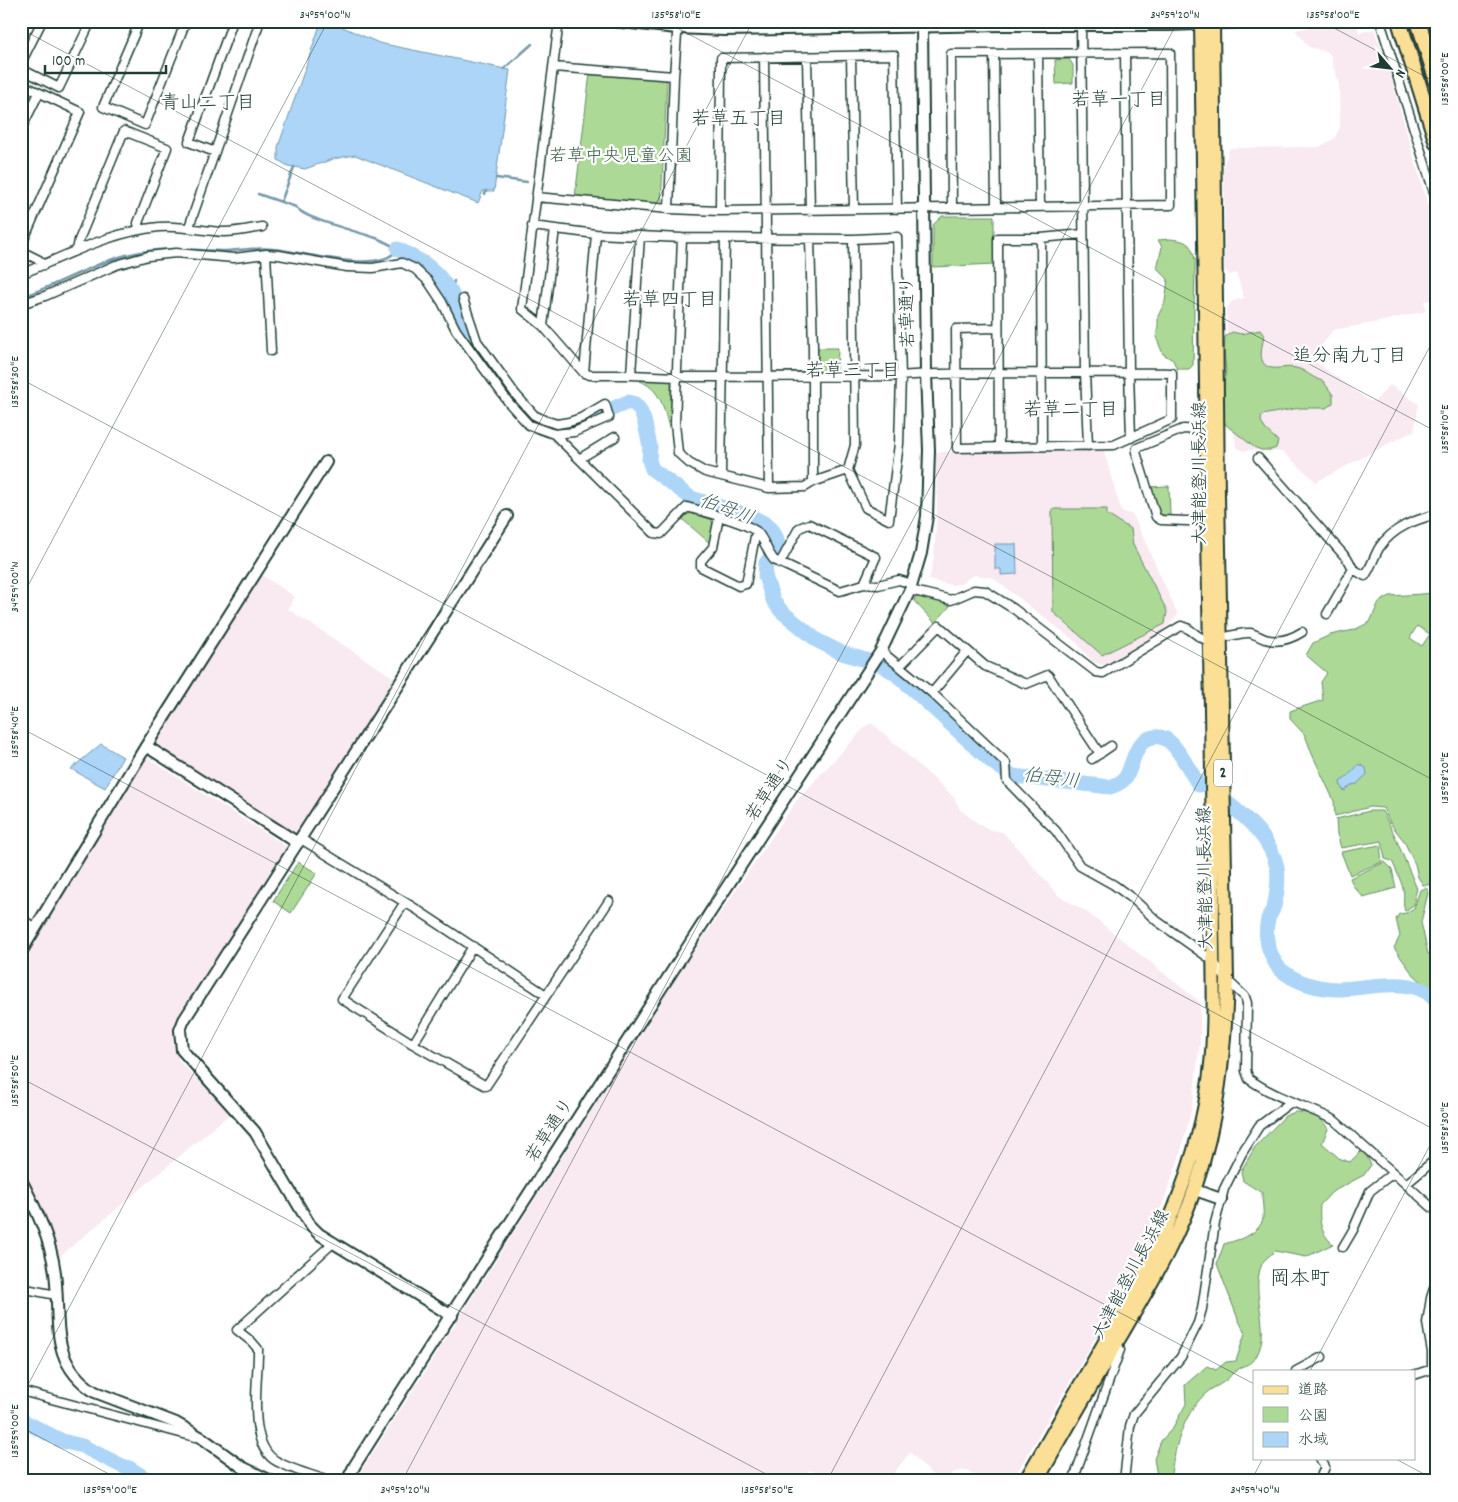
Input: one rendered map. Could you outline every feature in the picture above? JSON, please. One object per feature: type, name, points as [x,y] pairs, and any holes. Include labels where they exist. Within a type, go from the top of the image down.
[{"type":"highway","points":[[1398,21],[1437,143]]},
{"type":"highway","points":[[1418,21],[1437,82]]},
{"type":"main road","name":"大津能登川長浜線","points":[[1207,22],[1208,430],[1214,522]]},
{"type":"main road","name":"大津能登川長浜線","points":[[1036,1481],[1157,1274],[1176,1234],[1194,1190],[1208,1142],[1219,1082],[1225,1034],[1227,980],[1223,803],[1216,639],[1207,22]]},
{"type":"main road","name":"大津能登川長浜線","points":[[1025,1481],[1162,1241],[1196,1141],[1207,1090],[1213,1037],[1213,825],[1216,639]]},
{"type":"street","points":[[21,63],[42,21]]},
{"type":"street","points":[[21,69],[59,88],[91,21]]},
{"type":"street","points":[[140,21],[103,107],[145,125],[186,21]]},
{"type":"street","points":[[215,152],[189,142],[233,21]]},
{"type":"street","points":[[189,227],[260,21]]},
{"type":"street","points":[[559,21],[522,309],[543,326],[584,373],[590,375],[677,377],[901,376],[926,374],[956,374],[998,372],[1041,374],[1085,372],[1172,373],[1172,419],[1114,445],[957,448],[956,374],[956,329],[997,328]]},
{"type":"street","points":[[612,21],[724,30],[922,27],[1002,23],[1082,25],[1271,21]]},
{"type":"street","points":[[1380,21],[1437,202]]},
{"type":"street","points":[[669,210],[677,25]]},
{"type":"street","points":[[1082,25],[1083,234],[1088,446]]},
{"type":"street","name":"若草通り","points":[[347,1481],[355,1465],[700,928],[876,659],[911,587],[921,553],[927,516],[929,450],[926,374],[922,27]]},
{"type":"street","points":[[1125,53],[1131,438]]},
{"type":"street","points":[[536,197],[669,210],[720,211],[765,211],[1171,205],[1170,53],[950,54],[952,208]]},
{"type":"street","points":[[1038,54],[1040,207]]},
{"type":"street","points":[[720,211],[721,58],[894,55],[897,209]]},
{"type":"street","points":[[994,55],[996,207]]},
{"type":"street","points":[[851,56],[854,209]]},
{"type":"street","points":[[764,57],[769,488]]},
{"type":"street","points":[[807,57],[810,210]]},
{"type":"street","points":[[553,66],[674,76]]},
{"type":"street","points":[[21,84],[80,112],[21,246]]},
{"type":"street","points":[[21,129],[39,93]]},
{"type":"street","points":[[77,250],[79,240],[124,131],[166,148],[138,223],[139,229]]},
{"type":"street","points":[[532,226],[596,234],[682,238],[853,239],[897,237],[901,376],[899,444],[889,520],[866,508],[848,470],[856,445],[853,239]]},
{"type":"street","points":[[21,274],[101,240],[139,229],[189,227],[223,232],[262,228]]},
{"type":"street","points":[[543,326],[555,229]]},
{"type":"street","points":[[584,373],[596,234]]},
{"type":"street","points":[[999,447],[998,238],[1041,238],[1083,234]]},
{"type":"street","points":[[631,375],[640,236]]},
{"type":"street","points":[[682,238],[675,423],[678,453],[705,472],[769,488],[805,487],[813,482],[848,470]]},
{"type":"street","points":[[1041,238],[1042,446]]},
{"type":"street","points":[[721,476],[725,239]]},
{"type":"street","points":[[810,239],[813,482]]},
{"type":"street","points":[[21,251],[40,260],[44,265]]},
{"type":"street","points":[[21,304],[45,296],[116,265],[148,256],[176,253],[234,258],[266,254],[294,256],[347,267],[373,268],[402,262],[428,281],[442,302],[456,330],[509,403],[529,425],[554,434],[654,533],[660,534],[687,507],[756,531],[774,559],[840,591],[864,584],[878,585],[899,580],[911,587],[951,600],[974,590],[985,591],[1014,609],[1096,672],[1103,673],[1116,666],[1181,626],[1188,627],[1200,638],[1216,639],[1250,633],[1268,640],[1278,640],[1292,638],[1302,632]]},
{"type":"street","points":[[266,254],[271,351]]},
{"type":"street","points":[[463,299],[477,341],[516,395],[534,415],[557,424],[581,418],[605,404],[610,417],[574,432],[554,434]]},
{"type":"street","points":[[1208,430],[1182,429],[1137,448],[1136,452],[1156,517],[1161,520],[1214,522]]},
{"type":"street","points":[[579,459],[615,437]]},
{"type":"street","points":[[1258,458],[1349,561],[1353,569],[1365,576],[1380,546],[1387,539],[1410,522],[1436,517]]},
{"type":"street","points":[[21,952],[146,746],[326,462]]},
{"type":"street","points":[[452,1316],[334,1242],[318,1234],[310,1225],[255,1132],[186,1056],[180,1042],[180,1030],[184,1020],[508,516]]},
{"type":"street","points":[[719,517],[713,547],[701,561],[701,567],[739,586],[746,584],[756,531]]},
{"type":"street","points":[[774,559],[798,528],[809,524],[876,557],[864,584]]},
{"type":"street","points":[[1327,614],[1353,569]]},
{"type":"street","points":[[900,666],[937,626],[985,666],[1026,684],[1048,675],[1100,754]]},
{"type":"street","points":[[932,693],[967,651]]},
{"type":"street","points":[[876,659],[900,666],[932,693],[1006,763],[1007,780],[1056,831],[1080,866],[1114,885],[1157,921],[1212,960],[1247,1003],[1246,1071],[1249,1079],[1292,1102],[1334,1120],[1437,1212]]},
{"type":"street","points":[[146,746],[299,841],[405,902],[546,994]]},
{"type":"street","points":[[1092,759],[1111,746]]},
{"type":"street","points":[[405,902],[342,999],[413,1044],[486,1086],[609,901]]},
{"type":"street","points":[[21,919],[36,928]]},
{"type":"street","points":[[413,1044],[473,946]]},
{"type":"street","points":[[1124,1481],[1130,1426],[1134,1414],[1181,1357],[1202,1309],[1215,1223],[1224,1189],[1242,1153],[1259,1126],[1292,1102]]},
{"type":"street","points":[[1406,1184],[1437,1158]]},
{"type":"street","points":[[1343,1247],[1353,1230],[1370,1191],[1393,1173]]},
{"type":"street","points":[[21,1180],[48,1242],[55,1273],[60,1344],[69,1368],[84,1385],[95,1392],[176,1422],[242,1467],[271,1481]]},
{"type":"street","points":[[1194,1190],[1221,1199]]},
{"type":"street","points":[[329,1481],[277,1462],[265,1450],[256,1421],[258,1349],[237,1330],[334,1242]]},
{"type":"street","points":[[1416,1374],[1432,1370],[1432,1352],[1427,1323],[1430,1298],[1437,1279]]},
{"type":"street","points":[[21,1288],[56,1295]]},
{"type":"street","points":[[1073,1481],[1120,1350],[1118,1342]]},
{"type":"street","points":[[1298,1370],[1322,1358]]},
{"type":"street","points":[[21,1391],[172,1432],[202,1438]]},
{"type":"street","points":[[1319,1481],[1325,1467],[1321,1460]]},
{"type":"shaded area","points":[[1341,21],[1356,21],[1359,33],[1374,29],[1386,61],[1437,237],[1437,299],[1424,301],[1426,311],[1333,330],[1312,359],[1369,401],[1375,401],[1390,385],[1419,404],[1414,432],[1316,482],[1283,452],[1244,451],[1236,447],[1234,433],[1224,424],[1224,336],[1227,333],[1226,310],[1231,302],[1244,298],[1236,273],[1230,275],[1225,270],[1224,164],[1230,148],[1319,147],[1334,139],[1340,127],[1339,84],[1332,58],[1328,52],[1309,47],[1295,30]]},
{"type":"shaded area","points":[[1104,451],[1121,511],[1133,515],[1178,615],[1161,633],[1108,664],[1102,665],[1093,662],[1076,642],[993,578],[976,575],[971,576],[961,584],[952,585],[929,580],[934,558],[937,512],[936,452]]},
{"type":"shaded area","points":[[262,575],[295,597],[288,609],[397,680],[296,836],[152,742]]},
{"type":"shaded area","points":[[872,723],[954,797],[960,810],[986,829],[1003,832],[1059,896],[1087,912],[1200,1002],[1200,1043],[1192,1107],[1179,1158],[1144,1254],[1012,1481],[986,1481],[967,1470],[954,1472],[944,1481],[935,1478],[910,1452],[894,1473],[892,1481],[837,1481],[809,1470],[803,1481],[355,1481],[683,968],[797,800],[867,725]]},
{"type":"shaded area","points":[[146,757],[287,847],[175,1022],[173,1043],[179,1061],[231,1113],[58,1258],[48,1225],[21,1167],[21,965]]},
{"type":"green space","points":[[1069,59],[1073,65],[1073,83],[1056,84],[1055,60]]},
{"type":"green space","name":"若草中央児童公園","points":[[590,73],[667,80],[661,205],[575,197]]},
{"type":"green space","points":[[942,216],[994,216],[994,264],[933,267],[933,225]]},
{"type":"green space","points":[[1170,239],[1188,244],[1195,260],[1193,365],[1189,369],[1177,369],[1173,360],[1163,354],[1156,337],[1158,316],[1165,302],[1168,279],[1157,268],[1162,247],[1158,240]]},
{"type":"green space","points":[[1260,330],[1264,335],[1261,354],[1263,363],[1272,368],[1290,367],[1300,369],[1323,381],[1333,395],[1333,403],[1326,408],[1299,408],[1262,415],[1261,421],[1265,429],[1278,441],[1276,448],[1271,450],[1261,450],[1254,447],[1225,424],[1223,416],[1223,389],[1226,370],[1225,337],[1232,332],[1241,334]]},
{"type":"green space","points":[[813,348],[838,348],[837,376],[813,375]]},
{"type":"green space","points":[[641,379],[668,380],[671,383],[672,427],[669,428],[663,407],[657,395],[653,389],[640,381]]},
{"type":"green space","points":[[1169,486],[1170,516],[1160,514],[1157,511],[1149,487]]},
{"type":"green space","points":[[1052,509],[1107,509],[1107,515],[1131,529],[1133,545],[1167,611],[1165,624],[1102,655],[1053,612]]},
{"type":"green space","points":[[693,513],[710,518],[714,524],[710,543],[682,519],[685,515]]},
{"type":"green space","points":[[1437,593],[1437,856],[1434,858],[1429,885],[1423,885],[1418,877],[1415,864],[1404,841],[1390,823],[1383,808],[1370,807],[1335,816],[1334,801],[1305,735],[1290,719],[1290,711],[1323,700],[1321,682],[1327,673],[1306,655],[1313,643],[1330,635],[1354,630],[1370,622],[1379,602],[1390,596]],"holes":[[[1417,626],[1430,634],[1422,646],[1410,638]],[[1354,770],[1367,774],[1357,784],[1351,785],[1344,791],[1340,782],[1347,778]]]},
{"type":"green space","points":[[920,597],[950,606],[935,623],[914,601],[915,598]]},
{"type":"green space","points":[[1370,811],[1382,811],[1394,834],[1417,889],[1414,899],[1415,904],[1405,911],[1402,886],[1392,861],[1385,859],[1382,841],[1341,848],[1337,834],[1336,819]]},
{"type":"green space","points":[[1380,845],[1382,862],[1350,875],[1341,852]]},
{"type":"green space","points":[[298,862],[317,873],[291,913],[273,901]]},
{"type":"green space","points":[[1385,862],[1392,869],[1396,888],[1363,897],[1354,887],[1350,878]]},
{"type":"green space","points":[[1426,888],[1428,893],[1421,922],[1428,954],[1437,952],[1437,996],[1412,973],[1394,948],[1400,936],[1396,919],[1399,914],[1406,913],[1414,908],[1420,890]]},
{"type":"green space","points":[[1295,1112],[1315,1115],[1321,1120],[1328,1129],[1322,1143],[1340,1159],[1350,1162],[1361,1151],[1365,1152],[1371,1165],[1364,1175],[1332,1192],[1320,1205],[1321,1226],[1325,1235],[1333,1244],[1306,1257],[1275,1251],[1263,1262],[1258,1287],[1262,1333],[1257,1355],[1223,1383],[1207,1392],[1197,1403],[1180,1434],[1170,1481],[1158,1481],[1154,1459],[1161,1441],[1172,1429],[1186,1404],[1185,1385],[1207,1366],[1216,1370],[1226,1362],[1236,1361],[1245,1333],[1217,1264],[1224,1244],[1253,1233],[1261,1224],[1263,1218],[1262,1193],[1243,1181],[1241,1171],[1255,1147],[1285,1116]]},
{"type":"water","points":[[325,21],[329,21],[379,43],[510,70],[494,191],[483,191],[478,203],[355,155],[333,159],[305,169],[288,166],[278,160],[278,147],[319,28]]},
{"type":"water","points":[[995,544],[1016,544],[1017,574],[1001,575],[1001,569],[995,569]]},
{"type":"water","points":[[101,744],[123,757],[105,788],[71,769]]},
{"type":"water","points":[[1359,764],[1366,768],[1367,774],[1357,784],[1351,785],[1345,791],[1342,789],[1340,782]]},
{"type":"waterway","points":[[317,21],[321,26]]},
{"type":"waterway","points":[[504,69],[532,44]]},
{"type":"waterway","points":[[281,202],[294,167]]},
{"type":"waterway","points":[[496,178],[527,182]]},
{"type":"waterway","points":[[21,297],[104,262],[130,254],[156,250],[221,251],[267,249],[339,260],[375,261],[389,257],[398,249],[376,238],[309,216],[296,207],[258,194]]},
{"type":"waterway","name":"伯母川","points":[[398,249],[424,263],[438,275],[451,292],[472,338],[484,355]]},
{"type":"waterway","points":[[451,292],[454,281]]},
{"type":"waterway","name":"伯母川","points":[[502,382],[521,407],[534,418],[547,424],[560,426],[573,424],[628,402],[635,404],[644,420],[650,446],[649,460],[652,469],[691,498],[750,516],[768,525],[773,531],[777,539],[777,545],[766,563],[765,576],[773,600],[781,611],[818,641],[842,653],[882,665],[895,673],[993,763],[1013,776],[1110,787],[1117,785],[1126,777],[1135,753],[1142,743],[1147,739],[1158,737],[1167,740],[1174,747],[1199,785]]},
{"type":"waterway","name":"伯母川","points":[[1229,804],[1259,832],[1274,857],[1278,872],[1277,888],[1266,933],[1270,951],[1280,969],[1299,981],[1313,986],[1328,988],[1348,989],[1404,985],[1417,988],[1428,994],[1437,1003]]},
{"type":"waterway","points":[[21,1420],[62,1441],[82,1446],[129,1468],[150,1481]]},
{"type":"district","name":"若草一丁目","points":[[1119,101]]},
{"type":"district","name":"青山二丁目","points":[[208,104]]},
{"type":"district","name":"若草五丁目","points":[[739,120]]},
{"type":"district","name":"若草四丁目","points":[[670,301]]},
{"type":"district","name":"追分南九丁目","points":[[1350,357]]},
{"type":"district","name":"若草三丁目","points":[[853,372]]},
{"type":"district","name":"若草二丁目","points":[[1071,411]]},
{"type":"district","name":"岡本町","points":[[1300,1280]]}]
